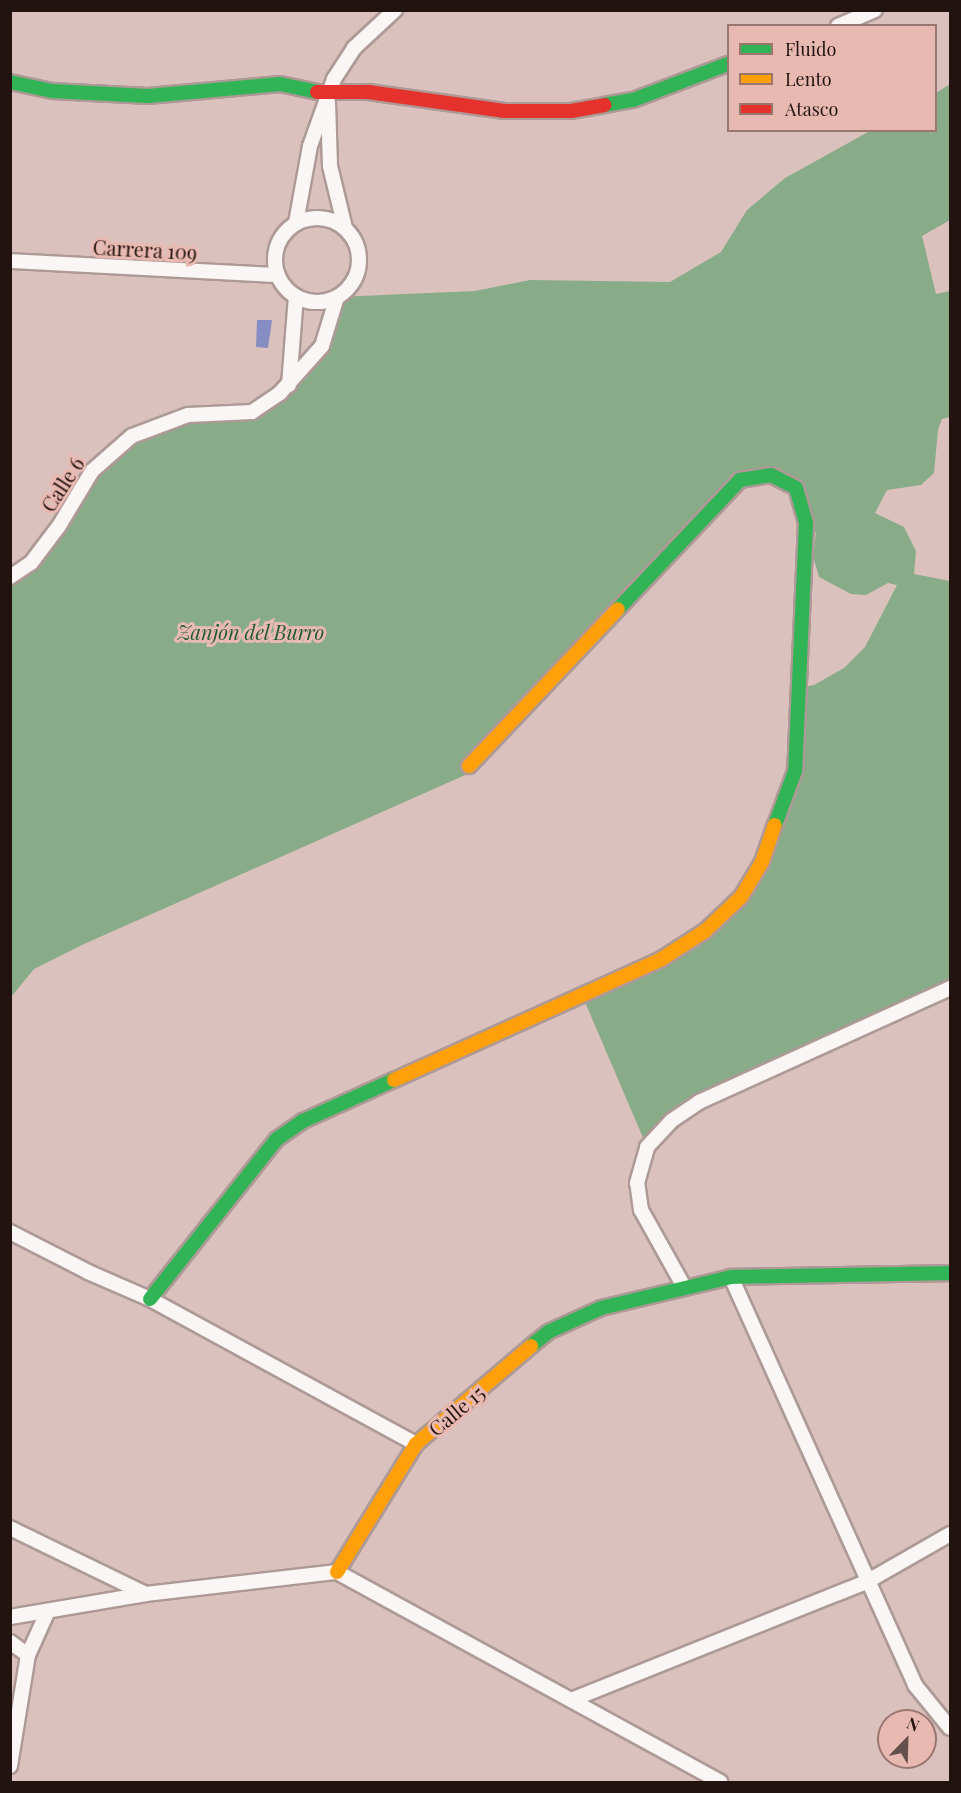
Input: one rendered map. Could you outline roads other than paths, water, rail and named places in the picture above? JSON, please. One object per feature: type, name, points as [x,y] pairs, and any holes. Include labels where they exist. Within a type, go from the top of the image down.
[{"type":"street","points":[[328,94],[330,166],[345,228],[356,243],[359,266],[352,284],[337,297],[316,302],[296,296],[278,275],[277,246],[296,223],[310,146],[328,94],[340,65],[354,48],[395,10]]},
{"type":"street","points":[[844,24],[869,16],[875,10]]},
{"type":"street","points":[[10,82],[52,91],[148,96],[280,84],[328,94],[369,92],[505,111],[571,111],[633,100],[727,65]]},
{"type":"street","points":[[296,223],[321,218],[345,228]]},
{"type":"street","name":"Carrera 109","points":[[10,261],[278,275]]},
{"type":"street","points":[[289,385],[296,296]]},
{"type":"street","name":"Calle 6","points":[[10,577],[31,562],[59,526],[92,471],[118,445],[159,423],[189,415],[252,412],[289,385],[322,346],[337,297]]},
{"type":"street","points":[[150,1299],[277,1139],[303,1121],[660,960],[705,931],[741,897],[762,862],[795,771],[806,524],[795,488],[771,475],[740,480],[469,766]]},
{"type":"street","points":[[683,1285],[641,1210],[637,1183],[647,1147],[671,1121],[699,1102],[951,988]]},
{"type":"street","points":[[10,1232],[88,1272],[150,1299],[416,1443]]},
{"type":"street","name":"Calle 15","points":[[337,1572],[416,1443],[548,1332],[600,1308],[683,1285],[731,1277],[951,1273]]},
{"type":"street","points":[[731,1277],[915,1685],[951,1728]]},
{"type":"street","points":[[10,1528],[146,1594]]},
{"type":"street","points":[[571,1700],[868,1581],[951,1534]]},
{"type":"street","points":[[10,1617],[47,1613],[146,1594],[337,1572],[720,1782]]},
{"type":"street","points":[[10,1766],[28,1655],[47,1613]]},
{"type":"street","points":[[10,1642],[28,1655]]},
{"type":"water","points":[[257,320],[272,320],[268,348],[256,347]]},
{"type":"park label","name":"Zanjón del Burro","points":[[251,631]]}]
